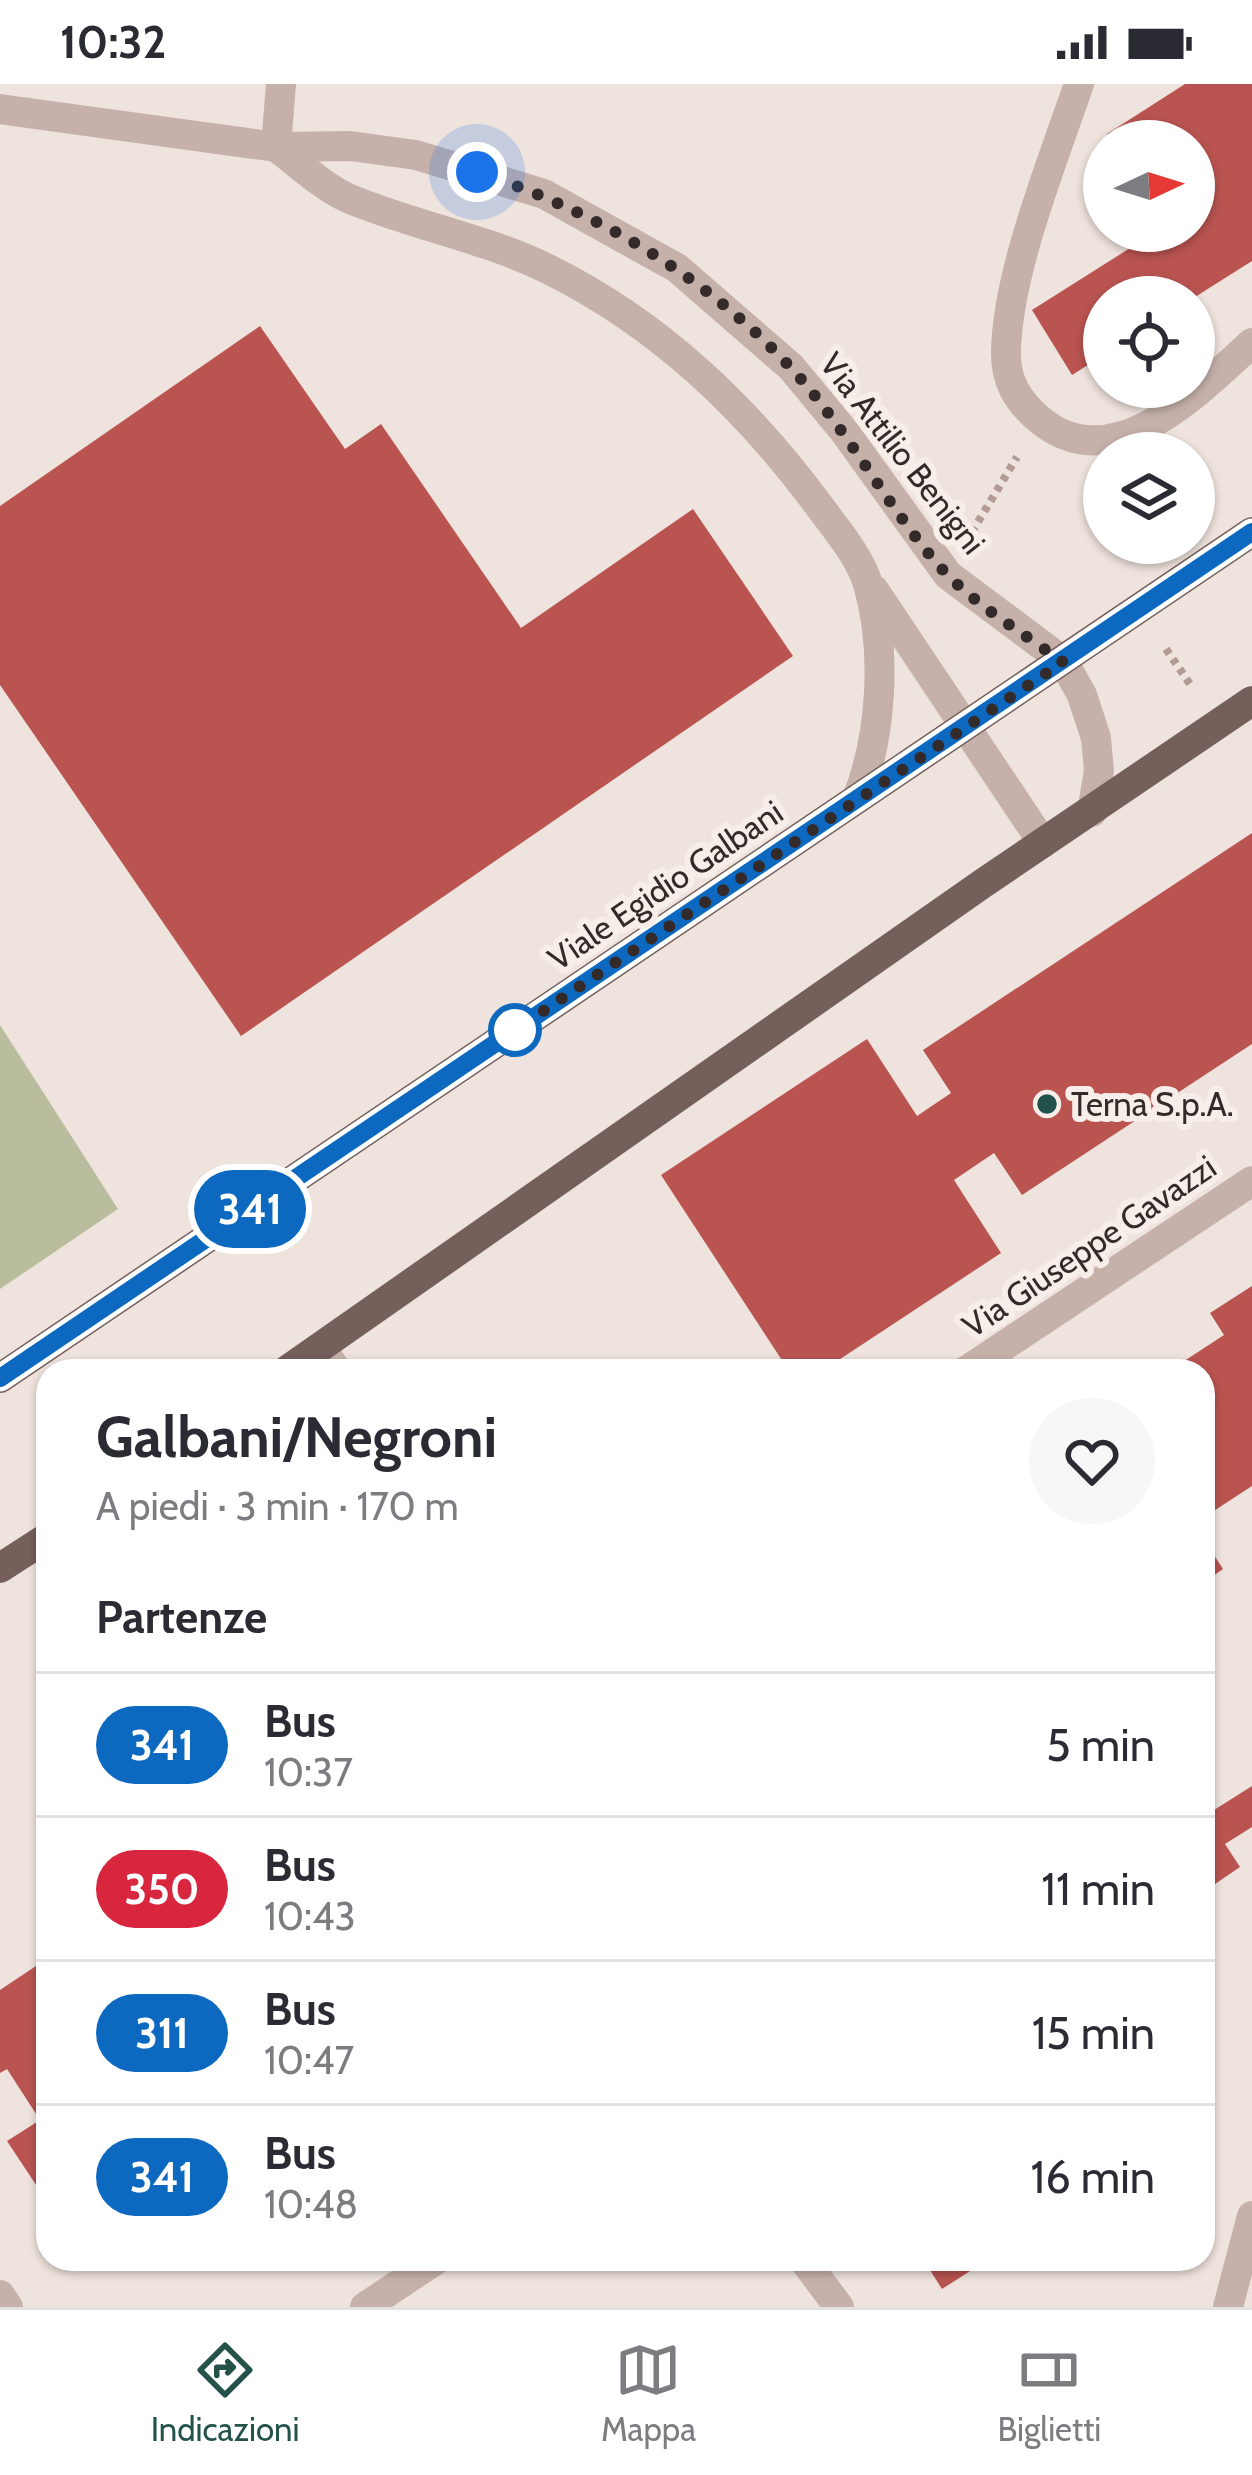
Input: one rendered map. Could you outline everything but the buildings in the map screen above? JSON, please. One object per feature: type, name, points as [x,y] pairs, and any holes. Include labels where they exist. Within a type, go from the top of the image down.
[{"type":"main road","name":"Viale Egidio Galbani","points":[[0,1378],[1252,532]]},
{"type":"main road","points":[[329,1359],[1043,843],[1252,701]]},
{"type":"main road","points":[[0,1568],[36,1545]]},
{"type":"street","points":[[276,147],[281,84]]},
{"type":"street","points":[[1079,84],[1033,223],[1007,326],[1008,380],[1021,403],[1059,434],[1084,439],[1135,431],[1182,406],[1252,343]]},
{"type":"street","name":"Via Attilio Benigni","points":[[0,109],[276,147],[350,146],[416,155],[544,194],[677,268],[790,367],[844,431],[948,575],[1063,662],[1082,695],[1096,738],[1099,771],[1092,812]]},
{"type":"street","name":"Via Attilio Benigni","points":[[276,147],[346,198],[542,266],[634,318],[676,349],[762,436],[840,534],[867,580],[875,628],[877,705],[868,770],[856,799]]},
{"type":"street","points":[[867,580],[1043,843]]},
{"type":"street","name":"Via Giuseppe Gavazzi","points":[[984,1359],[1252,1181]]},
{"type":"street","points":[[1228,2307],[1252,2216]]},
{"type":"street","points":[[365,2307],[419,2271]]},
{"type":"street","points":[[812,2271],[839,2307]]},
{"type":"street","points":[[0,2295],[8,2307]]},
{"type":"path","points":[[971,533],[1040,420]]},
{"type":"path","points":[[1166,649],[1194,690]]},
{"type":"green space","points":[[0,1025],[118,1209],[0,1289]]},
{"type":"bus line","name":"341","points":[[0,1378],[1252,532]]},
{"type":"place","name":"Terna S.p.A.","points":[[1047,1104]]},
{"type":"route","points":[[477,172],[544,194],[608,228],[677,268],[723,305],[790,367],[844,431],[934,561],[1063,662],[506,1036],[515,1030]]}]
